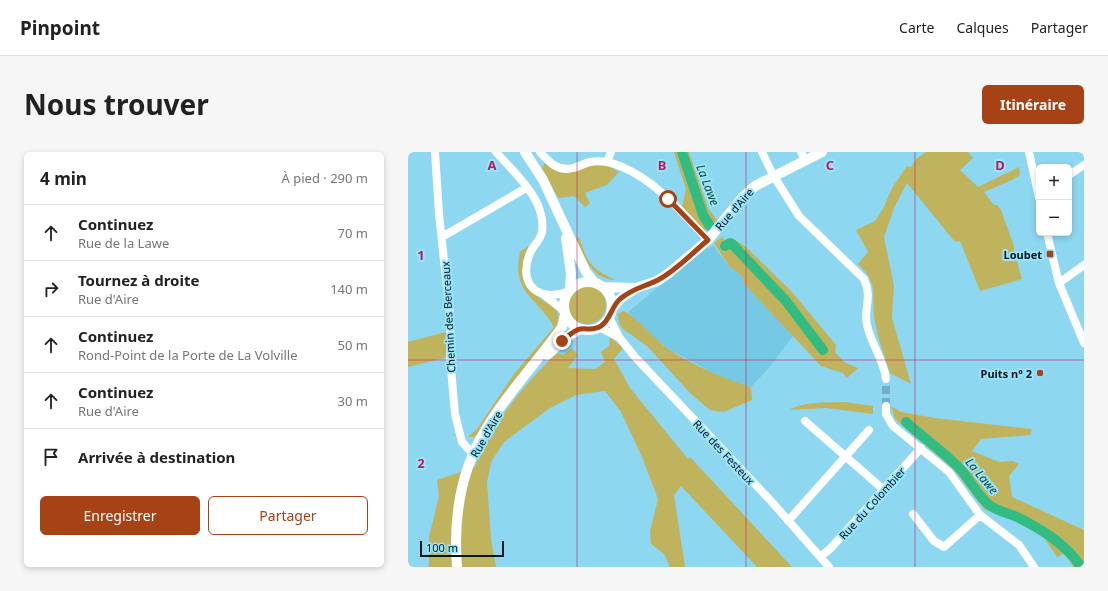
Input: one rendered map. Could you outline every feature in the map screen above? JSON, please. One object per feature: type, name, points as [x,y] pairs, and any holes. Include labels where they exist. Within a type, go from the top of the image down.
[{"type":"main road","points":[[525,152],[543,180],[565,226],[586,272],[594,282],[603,287],[610,297],[610,313],[599,327],[590,330],[580,329],[571,324],[564,313],[563,304],[569,290],[570,257],[565,226]]},
{"type":"main road","name":"Rue d'Aire","points":[[610,313],[620,299],[636,288],[657,281],[669,273],[708,240],[742,198],[755,186],[803,156],[822,152]]},
{"type":"main road","points":[[569,290],[579,283],[594,282]]},
{"type":"main road","name":"Rue d'Aire","points":[[603,287],[636,288]]},
{"type":"main road","name":"Rue d'Aire","points":[[457,567],[457,525],[461,492],[473,454],[488,426],[539,360],[562,327],[564,313]]},
{"type":"main road","name":"Rue d'Aire","points":[[539,360],[580,329]]},
{"type":"street","name":"Chemin des Berceaux","points":[[435,152],[450,316],[450,358],[455,414],[462,442],[473,454]]},
{"type":"street","points":[[496,152],[526,188],[539,208],[542,234],[531,250],[526,270],[528,282],[534,290],[543,295],[564,313]]},
{"type":"street","points":[[540,152],[556,167],[562,169],[573,168],[590,162],[607,162],[636,174],[655,186],[708,240]]},
{"type":"street","points":[[607,162],[610,152]]},
{"type":"street","points":[[762,152],[799,216],[864,279],[869,290],[867,325],[885,370],[886,379]]},
{"type":"street","points":[[1029,152],[1036,182]]},
{"type":"street","points":[[1072,173],[1084,165]]},
{"type":"street","points":[[442,237],[526,188]]},
{"type":"street","points":[[1048,236],[1059,283],[1078,332],[1084,343]]},
{"type":"street","points":[[1059,283],[1084,264]]},
{"type":"street","points":[[543,295],[550,296],[569,290]]},
{"type":"street","name":"Rue des Festeux","points":[[610,313],[619,337],[635,357],[788,521],[813,550],[821,556],[829,567]]},
{"type":"street","name":"Rue des Festeux","points":[[599,327],[619,337]]},
{"type":"street","points":[[886,406],[886,414],[889,422],[950,472],[980,515],[1019,545],[1034,567]]},
{"type":"street","points":[[805,421],[847,456],[884,490]]},
{"type":"street","points":[[788,521],[869,430]]},
{"type":"street","name":"Rue du Colombier","points":[[821,556],[830,549],[921,448]]},
{"type":"street","points":[[913,514],[934,541],[944,547],[980,515]]},
{"type":"shaded area","points":[[674,152],[689,152],[708,208],[717,220],[709,229],[703,230],[682,208],[686,189]]},
{"type":"shaded area","points":[[926,152],[968,152],[973,158],[960,170],[978,187],[1019,167],[1020,175],[984,192],[994,205],[997,205],[1001,210],[1014,246],[1022,279],[980,291],[960,241],[955,242],[907,183],[894,208],[884,237],[894,286],[892,318],[911,384],[890,373],[876,328],[872,285],[870,279],[858,264],[868,252],[856,230],[875,221],[884,207],[892,188],[907,166],[911,167],[916,159]]},
{"type":"shaded area","points":[[546,161],[559,172],[567,173],[590,164],[606,165],[619,172],[607,185],[585,193],[590,204],[585,207],[574,196],[558,198],[542,168]]},
{"type":"shaded area","points":[[579,237],[591,264],[600,272],[615,280],[607,279],[595,272],[582,253],[576,239]]},
{"type":"shaded area","points":[[722,237],[728,245],[734,240],[748,249],[792,292],[836,345],[835,352],[844,362],[858,368],[847,378],[843,373],[821,366],[743,283],[744,278],[729,266],[714,243]]},
{"type":"shaded area","points":[[531,244],[524,257],[523,264],[523,271],[527,285],[539,298],[557,310],[559,321],[557,327],[494,408],[478,434],[473,437],[468,437],[477,429],[514,374],[554,327],[527,294],[519,277],[518,266],[520,252]]},
{"type":"shaded area","points":[[713,245],[729,266],[744,278],[743,283],[793,336],[767,370],[751,387],[724,379],[667,348],[645,330],[628,312],[707,247],[710,249]]},
{"type":"shaded area","points":[[587,286],[597,289],[603,295],[606,305],[603,315],[597,321],[587,324],[577,321],[571,315],[568,305],[571,295],[577,289]]},
{"type":"shaded area","points":[[623,311],[632,316],[667,348],[687,360],[729,380],[751,387],[752,400],[724,412],[710,410],[691,394],[648,347],[622,328],[619,323],[618,314]]},
{"type":"shaded area","points":[[446,332],[448,357],[408,367],[408,342]]},
{"type":"shaded area","points":[[610,337],[623,348],[614,359],[630,388],[688,459],[690,457],[792,567],[757,567],[681,486],[674,495],[685,567],[670,567],[664,554],[651,544],[650,531],[658,499],[642,457],[621,412],[605,391],[576,395],[550,408],[504,442],[491,462],[487,482],[491,539],[496,567],[429,567],[429,537],[439,496],[437,480],[475,467],[499,421],[521,391],[557,353],[563,355],[572,348],[578,355],[568,368],[595,369],[605,362],[601,352],[609,346]]},
{"type":"shaded area","points":[[845,402],[873,406],[873,414],[826,408],[789,410],[809,404]]},
{"type":"shaded area","points":[[891,406],[901,412],[935,418],[1032,429],[1030,435],[981,439],[972,451],[999,462],[1013,461],[1019,464],[1009,476],[1012,497],[1084,530],[1084,567],[1073,567],[1065,553],[1057,557],[1042,535],[1014,511],[985,510],[954,470],[895,419]]},
{"type":"waterway","name":"La Lawe","points":[[682,152],[703,215],[710,226]]},
{"type":"waterway","name":"La Lawe","points":[[725,246],[730,243],[732,244],[786,301],[823,350]]},
{"type":"waterway","name":"La Lawe","points":[[906,422],[954,463],[965,474],[981,497],[989,505],[1017,517],[1044,532],[1068,551],[1081,567]]},
{"type":"tunnel","points":[[886,379],[886,406]]},
{"type":"place","name":"Loubet","points":[[1050,254]]},
{"type":"place","name":"Puits n° 2","points":[[1040,373]]},
{"type":"route","points":[[562,341],[580,329],[590,330],[603,325],[609,317],[615,304],[620,299],[636,288],[657,281],[669,273],[708,240],[668,199]]}]
